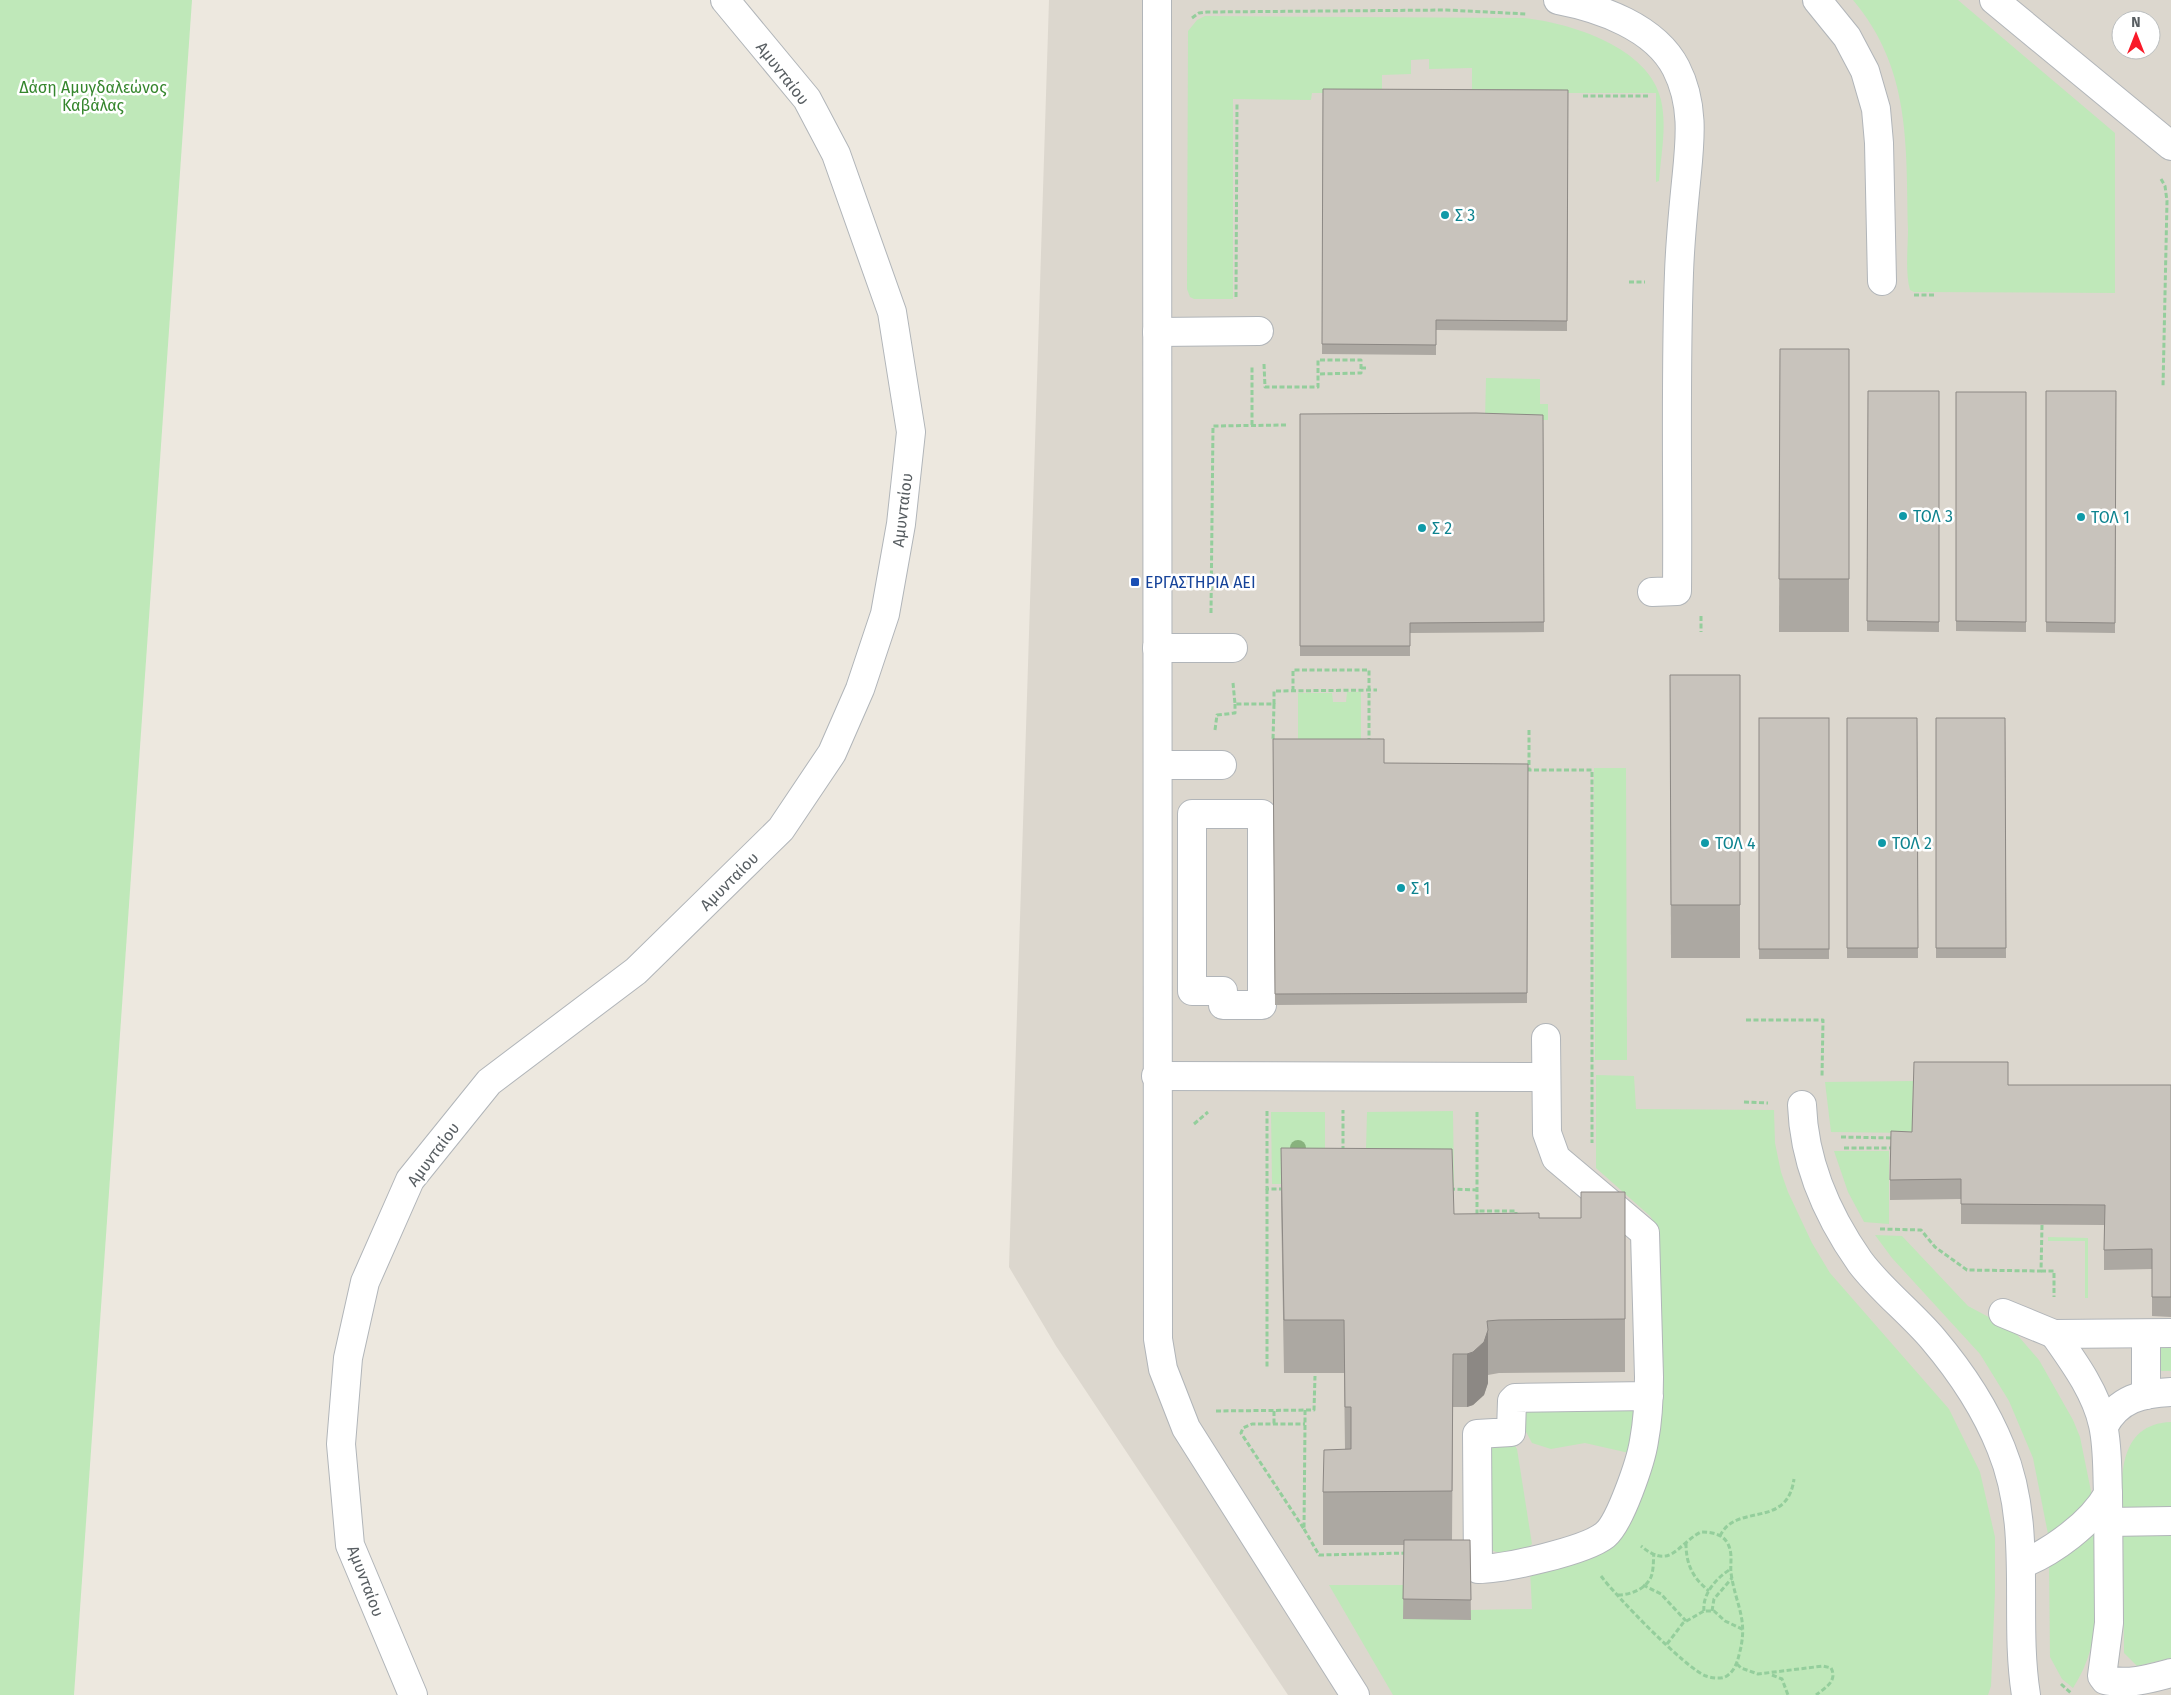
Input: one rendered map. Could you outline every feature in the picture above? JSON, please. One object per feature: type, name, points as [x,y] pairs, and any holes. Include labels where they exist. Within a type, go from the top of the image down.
[{"type":"street","name":"Αμυνταίου","points":[[412,1695],[350,1545],[341,1444],[348,1358],[365,1282],[410,1180],[489,1082],[636,970],[781,829],[832,753],[860,689],[886,614],[901,524],[911,432],[892,312],[836,154],[807,99],[724,0]]},
{"type":"street","points":[[1157,0],[1157,1332],[1163,1370],[1186,1428],[1355,1695]]},
{"type":"street","points":[[1558,0],[1597,11],[1631,25],[1649,36],[1672,60],[1682,82],[1690,108],[1691,134],[1679,273],[1677,591],[1652,592]]},
{"type":"street","points":[[1818,0],[1847,37],[1865,71],[1876,108],[1882,281]]},
{"type":"street","points":[[1994,0],[2171,146]]},
{"type":"street","points":[[1157,332],[1260,331]]},
{"type":"street","points":[[1157,648],[1233,648]]},
{"type":"street","points":[[1158,764],[1222,764]]},
{"type":"street","points":[[1192,814],[1262,814],[1262,1005],[1223,1005],[1223,992],[1192,992],[1192,814]]},
{"type":"street","points":[[1546,1038],[1548,1137],[1556,1158],[1645,1234],[1649,1396],[1644,1444],[1621,1512],[1606,1534],[1595,1541],[1556,1554],[1497,1568],[1478,1569],[1477,1434],[1512,1432],[1512,1401],[1516,1398],[1649,1396]]},
{"type":"street","points":[[1156,1076],[1546,1077]]},
{"type":"street","points":[[1802,1105],[1806,1144],[1822,1195],[1833,1219],[1862,1264],[1933,1339],[1958,1372],[1995,1434],[2010,1475],[2018,1510],[2022,1564],[2021,1656],[2026,1695]]},
{"type":"street","points":[[2002,1313],[2054,1334],[2158,1333],[2158,1394],[2138,1396],[2115,1409],[2104,1426]]},
{"type":"street","points":[[2054,1334],[2076,1365],[2099,1409],[2104,1426],[2108,1494],[2109,1623],[2102,1676],[2105,1680],[2111,1682],[2139,1682],[2171,1673]]},
{"type":"street","points":[[2022,1564],[2060,1544],[2102,1504],[2108,1494]]},
{"type":"street","points":[[2108,1522],[2171,1521]]},
{"type":"path","points":[[1188,22],[1199,13],[1207,12],[1446,10],[1531,14]]},
{"type":"path","points":[[1583,96],[1653,96]]},
{"type":"path","points":[[1236,305],[1237,103]]},
{"type":"path","points":[[2159,177],[2165,186],[2167,201],[2163,387]]},
{"type":"path","points":[[1628,282],[1653,282]]},
{"type":"path","points":[[1261,358],[1264,364],[1266,387],[1318,387],[1318,374],[1318,360],[1361,360],[1361,373],[1318,374]]},
{"type":"path","points":[[1252,365],[1252,425]]},
{"type":"path","points":[[1361,368],[1367,368]]},
{"type":"path","points":[[1211,622],[1213,426],[1286,425]]},
{"type":"path","points":[[1293,691],[1293,670],[1369,670],[1369,740]]},
{"type":"path","points":[[1211,735],[1217,725],[1217,715],[1235,713],[1235,686],[1229,680]]},
{"type":"path","points":[[1273,740],[1274,691],[1377,690]]},
{"type":"path","points":[[1235,704],[1274,704]]},
{"type":"path","points":[[1529,730],[1529,770],[1592,770],[1592,1147]]},
{"type":"path","points":[[1746,1020],[1823,1020],[1822,1081]]},
{"type":"path","points":[[1267,1101],[1267,1370]]},
{"type":"path","points":[[1343,1101],[1343,1159]]},
{"type":"path","points":[[1744,1102],[1774,1105]]},
{"type":"path","points":[[1190,1128],[1198,1118],[1215,1108]]},
{"type":"path","points":[[1477,1110],[1477,1220]]},
{"type":"path","points":[[1838,1137],[1903,1138]]},
{"type":"path","points":[[1840,1148],[1903,1148]]},
{"type":"path","points":[[1267,1189],[1286,1189]]},
{"type":"path","points":[[1448,1190],[1477,1190]]},
{"type":"path","points":[[1477,1211],[1516,1211],[1516,1220]]},
{"type":"path","points":[[2041,1271],[2042,1225]]},
{"type":"path","points":[[1900,1230],[1921,1230],[1935,1246],[1967,1270],[2054,1271],[2054,1298]]},
{"type":"path","points":[[1222,1411],[1314,1410],[1314,1376]]},
{"type":"path","points":[[1305,1410],[1305,1424],[1304,1529],[1241,1434],[1242,1429],[1248,1425],[1305,1424]]},
{"type":"path","points":[[1274,1411],[1274,1424]]},
{"type":"path","points":[[1720,1536],[1730,1523],[1766,1513],[1782,1506],[1790,1496],[1794,1479]]},
{"type":"path","points":[[1598,1572],[1617,1595],[1667,1644],[1706,1676],[1725,1677],[1737,1664],[1744,1630],[1742,1612],[1732,1578],[1729,1545],[1720,1536],[1702,1532],[1679,1551],[1670,1556],[1663,1556],[1636,1542]]},
{"type":"path","points":[[1686,1544],[1689,1569],[1709,1591]]},
{"type":"path","points":[[1617,1595],[1634,1592],[1651,1576],[1654,1553]]},
{"type":"path","points":[[1704,1611],[1704,1602],[1709,1591],[1721,1576],[1731,1569]]},
{"type":"path","points":[[1712,1611],[1714,1599],[1732,1578]]},
{"type":"path","points":[[1643,1585],[1661,1594],[1686,1621]]},
{"type":"path","points":[[1667,1644],[1686,1621],[1704,1611],[1712,1611],[1734,1626],[1744,1630]]},
{"type":"path","points":[[1737,1664],[1754,1673],[1769,1674],[1782,1679],[1788,1695]]},
{"type":"path","points":[[1769,1674],[1793,1668],[1824,1666],[1831,1668],[1834,1674],[1832,1682],[1816,1695]]},
{"type":"shaded area","points":[[1049,0],[2171,0],[2171,1695],[1288,1695],[1056,1346],[1009,1267]]},
{"type":"green space","name":"Δάση Αμυγδαλεώνος Καβάλας","points":[[0,0],[192,0],[74,1695],[0,1695]]},
{"type":"green space","points":[[1853,0],[1958,0],[2115,133],[2115,293],[1914,292],[1910,290],[1907,268],[1907,167],[1901,108],[1895,80],[1886,53],[1872,26]]},
{"type":"green space","points":[[1205,16],[1523,18],[1563,25],[1584,32],[1624,52],[1641,66],[1654,81],[1663,110],[1663,140],[1659,181],[1656,182],[1656,93],[1472,93],[1472,68],[1429,69],[1429,59],[1411,60],[1411,74],[1382,75],[1382,93],[1312,93],[1311,100],[1233,99],[1233,299],[1194,299],[1190,297],[1187,289],[1188,31],[1197,20]]},
{"type":"green space","points":[[1486,378],[1540,379],[1540,404],[1548,404],[1548,420],[1485,420]]},
{"type":"green space","points":[[1347,692],[1361,692],[1361,745],[1298,745],[1298,693],[1332,693],[1333,702],[1346,702]]},
{"type":"green space","points":[[1594,768],[1626,768],[1627,1060],[1595,1060]]},
{"type":"green space","points":[[1596,1075],[1634,1076],[1636,1109],[1774,1110],[1775,1143],[1781,1172],[1788,1192],[1812,1243],[1830,1273],[1949,1409],[1980,1472],[1995,1537],[1991,1686],[1988,1695],[1393,1695],[1329,1585],[1404,1585],[1471,1610],[1532,1609],[1530,1570],[1581,1557],[1658,1419],[1658,1228],[1650,1216],[1596,1168]]},
{"type":"green space","points":[[1913,1081],[1912,1133],[1831,1132],[1825,1082]]},
{"type":"green space","points":[[1453,1111],[1454,1186],[1365,1186],[1367,1112]]},
{"type":"green space","points":[[1271,1112],[1325,1112],[1325,1184],[1272,1184]]},
{"type":"green space","points":[[1834,1151],[1889,1151],[1889,1224],[1864,1222],[1848,1192]]},
{"type":"green space","points":[[1875,1235],[1902,1236],[1968,1306],[2013,1330],[2039,1360],[2073,1420],[2080,1437],[2092,1496],[2049,1539],[2033,1458],[2009,1401],[1980,1354],[1892,1258]]},
{"type":"green space","points":[[2048,1237],[2088,1238],[2088,1298],[2085,1298],[2085,1241],[2048,1241]]},
{"type":"green space","points":[[2152,1342],[2171,1342],[2171,1371],[2152,1371]]},
{"type":"green space","points":[[1521,1405],[1629,1405],[1639,1415],[1629,1453],[1585,1443],[1551,1449],[1532,1443],[1523,1426]]},
{"type":"green space","points":[[2171,1422],[2171,1516],[2122,1515],[2123,1469],[2126,1455],[2132,1442],[2141,1432],[2154,1425]]},
{"type":"green space","points":[[1485,1439],[1510,1439],[1517,1449],[1532,1544],[1511,1553],[1499,1553],[1490,1548]]},
{"type":"green space","points":[[2095,1525],[2098,1588],[2095,1630],[2083,1669],[2073,1688],[2062,1679],[2050,1657],[2049,1562]]},
{"type":"green space","points":[[2123,1525],[2171,1526],[2171,1658],[2137,1666],[2124,1653]]},
{"type":"building","name":"Σ 3","points":[[1323,89],[1568,90],[1567,321],[1436,320],[1436,345],[1322,344]]},
{"type":"building","points":[[1780,349],[1849,349],[1849,579],[1779,579]]},
{"type":"building","name":"ΤΟΛ 3","points":[[1868,391],[1939,391],[1939,622],[1867,621]]},
{"type":"building","name":"ΤΟΛ 1","points":[[2046,391],[2116,391],[2115,623],[2046,622]]},
{"type":"building","points":[[1956,392],[2026,392],[2026,622],[1956,621]]},
{"type":"building","name":"Σ 2","points":[[1476,413],[1543,415],[1544,622],[1410,623],[1410,646],[1300,646],[1300,414]]},
{"type":"building","name":"ΤΟΛ 4","points":[[1670,675],[1740,675],[1740,905],[1671,905]]},
{"type":"building","points":[[1759,718],[1829,718],[1829,949],[1759,949]]},
{"type":"building","name":"ΤΟΛ 2","points":[[1847,718],[1917,718],[1918,948],[1847,948]]},
{"type":"building","points":[[1936,718],[2005,718],[2006,948],[1936,948]]},
{"type":"building","name":"Σ 1","points":[[1273,739],[1384,739],[1384,763],[1528,764],[1527,993],[1275,994]]},
{"type":"building","points":[[1914,1062],[2008,1062],[2008,1085],[2171,1085],[2171,1297],[2152,1297],[2152,1249],[2104,1250],[2105,1205],[1961,1204],[1961,1179],[1890,1180],[1891,1131],[1912,1132]]},
{"type":"building","points":[[1281,1148],[1452,1149],[1454,1214],[1539,1213],[1539,1218],[1581,1218],[1581,1192],[1625,1192],[1625,1319],[1487,1321],[1488,1330],[1484,1342],[1473,1352],[1453,1354],[1452,1491],[1323,1492],[1324,1450],[1351,1449],[1351,1407],[1345,1407],[1344,1320],[1284,1320]]},
{"type":"building","points":[[1404,1540],[1470,1540],[1471,1600],[1403,1599]]},
{"type":"place","name":"Σ 3","points":[[1445,215]]},
{"type":"place","name":"ΤΟΛ 3","points":[[1903,516]]},
{"type":"place","name":"ΤΟΛ 1","points":[[2081,517]]},
{"type":"place","name":"Σ 2","points":[[1422,528]]},
{"type":"place","name":"ΕΡΓΑΣΤΗΡΙΑ ΑΕΙ","points":[[1135,582]]},
{"type":"place","name":"ΤΟΛ 4","points":[[1705,843]]},
{"type":"place","name":"ΤΟΛ 2","points":[[1882,843]]},
{"type":"place","name":"Σ 1","points":[[1401,888]]}]
